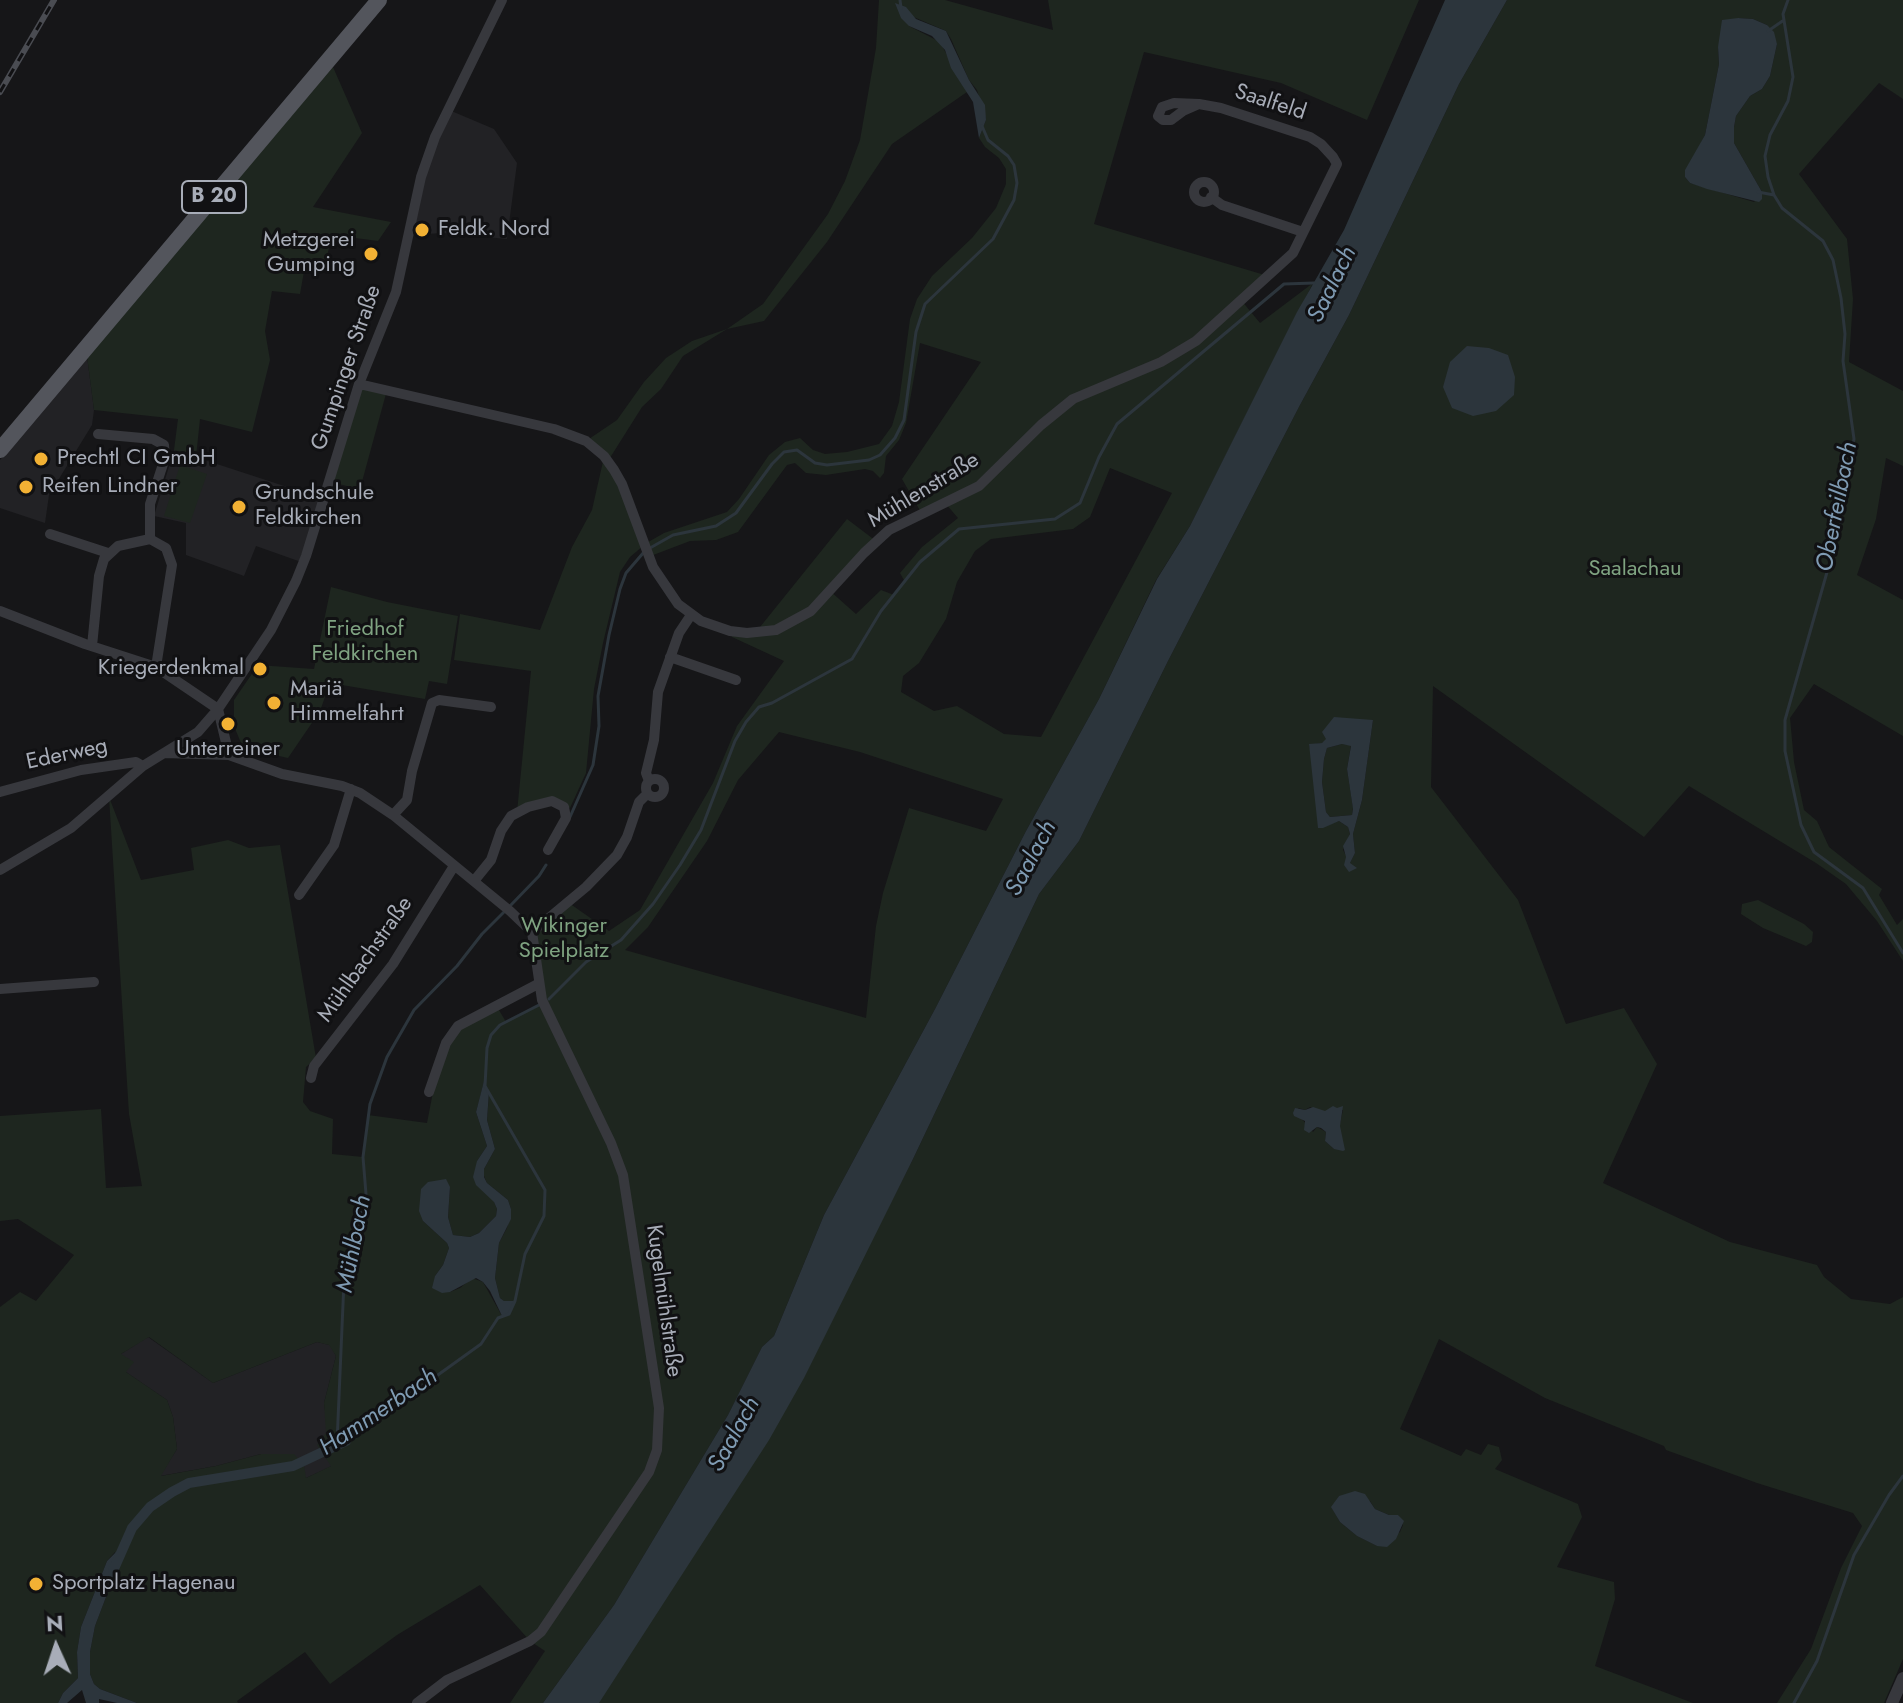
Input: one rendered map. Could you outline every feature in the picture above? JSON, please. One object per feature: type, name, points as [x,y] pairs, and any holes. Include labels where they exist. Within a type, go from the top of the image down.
[{"type":"main road","name":"B 20","points":[[0,450],[379,0]]},
{"type":"street","name":"Gumpinger Straße","points":[[0,870],[71,828],[143,766],[198,732],[218,709],[271,630],[296,581],[359,384],[396,292],[418,187],[435,137],[502,0]]},
{"type":"street","name":"Saalfeld","points":[[1199,104],[1310,137],[1327,149],[1337,164],[1293,253],[1268,276]]},
{"type":"street","points":[[1211,197],[1222,205],[1303,232]]},
{"type":"street","name":"Mühlenstraße","points":[[359,384],[554,429],[586,441],[604,456],[618,477],[648,557],[667,592],[691,615],[715,627],[747,633],[776,630],[817,605],[889,530],[979,486],[1041,425],[1073,399],[1182,351],[1268,276]]},
{"type":"street","points":[[98,434],[153,439],[164,445],[165,458],[150,504],[150,539]]},
{"type":"street","points":[[50,534],[108,553]]},
{"type":"street","points":[[92,646],[99,576],[108,553],[126,542],[150,539],[166,548],[172,565],[156,667]]},
{"type":"street","points":[[0,611],[156,667],[218,709],[229,755]]},
{"type":"street","points":[[649,781],[646,773],[654,740],[658,692],[679,633],[691,615]]},
{"type":"street","points":[[670,657],[736,680]]},
{"type":"street","points":[[393,815],[407,800],[432,703],[439,700],[491,707]]},
{"type":"street","points":[[165,753],[229,755],[282,774],[351,789],[368,797],[474,881],[532,932],[569,903],[617,855],[639,802],[647,794]]},
{"type":"street","name":"Ederweg","points":[[0,792],[81,770],[136,762],[143,766]]},
{"type":"street","points":[[649,781],[661,781],[664,790],[658,797],[652,798],[647,794],[645,788],[649,781]]},
{"type":"street","points":[[299,895],[334,845],[351,789]]},
{"type":"street","points":[[474,881],[491,860],[501,831],[511,816],[528,807],[552,801],[564,807],[566,818],[548,850]]},
{"type":"street","name":"Mühlbachstraße","points":[[311,1078],[314,1066],[393,964],[454,866]]},
{"type":"street","name":"Kugelmühlstraße","points":[[417,1703],[447,1680],[530,1641],[541,1632],[649,1472],[657,1450],[659,1408],[623,1175],[611,1143],[547,1013],[538,984],[532,932]]},
{"type":"street","points":[[0,989],[94,982]]},
{"type":"street","points":[[429,1092],[446,1043],[458,1026],[538,984]]},
{"type":"street","points":[[1892,1703],[1903,1678]]},
{"type":"shaded area","points":[[449,110],[494,129],[517,163],[507,239],[443,233],[408,235],[416,198]]},
{"type":"shaded area","points":[[87,356],[94,410],[92,425],[49,495],[45,523],[0,508],[0,460]]},
{"type":"shaded area","name":"Grundschule Feldkirchen","points":[[174,450],[324,499],[304,563],[256,546],[244,576],[186,555],[186,523],[154,516]]},
{"type":"shaded area","points":[[148,1337],[213,1383],[317,1342],[330,1345],[336,1356],[324,1403],[332,1466],[306,1478],[261,1454],[160,1476],[177,1449],[173,1417],[167,1400],[126,1372],[121,1354]]},
{"type":"green space","name":"Wikinger Spielplatz","points":[[879,0],[945,0],[1053,30],[1048,0],[1419,0],[1367,120],[1281,83],[1144,52],[1094,224],[1268,276],[1241,300],[1260,323],[1313,283],[1190,526],[1156,580],[1099,699],[824,1215],[774,1336],[762,1347],[728,1415],[614,1605],[543,1703],[510,1703],[545,1651],[530,1641],[480,1585],[397,1635],[330,1684],[305,1652],[238,1703],[137,1703],[100,1689],[90,1674],[95,1626],[119,1563],[115,1552],[107,1561],[81,1627],[77,1652],[78,1678],[58,1703],[0,1703],[0,1307],[20,1292],[36,1301],[74,1255],[18,1219],[0,1221],[0,1116],[101,1109],[106,1188],[142,1186],[129,1114],[109,797],[141,880],[194,870],[191,848],[228,840],[249,848],[280,845],[316,1058],[306,1067],[303,1102],[310,1111],[333,1119],[332,1154],[363,1157],[368,1115],[427,1123],[440,1056],[452,1033],[496,1005],[506,1022],[548,1000],[539,993],[532,932],[569,903],[609,931],[640,910],[713,783],[737,726],[784,661],[732,637],[730,631],[760,627],[847,519],[876,541],[830,591],[856,614],[881,590],[894,595],[905,582],[900,573],[922,547],[958,518],[946,504],[922,514],[902,479],[981,362],[920,343],[906,423],[899,440],[886,456],[884,473],[880,478],[873,471],[865,469],[826,475],[806,473],[795,463],[787,465],[738,532],[716,540],[690,541],[648,557],[643,546],[630,557],[620,572],[603,643],[594,689],[586,773],[570,808],[557,802],[517,812],[531,671],[454,660],[460,614],[540,630],[572,547],[592,510],[604,457],[586,441],[617,420],[666,358],[692,341],[727,329],[763,304],[828,214],[845,181],[860,140],[876,48]],"holes":[[[909,15],[946,31],[969,80],[977,90],[986,120],[979,138],[1006,169],[1006,184],[996,208],[972,238],[932,276],[917,299],[910,319],[899,402],[892,426],[879,444],[847,452],[825,454],[813,450],[800,438],[785,442],[769,455],[727,512],[664,533],[643,545],[608,461],[642,407],[661,389],[683,356],[727,329],[764,321],[827,242],[892,144],[967,92],[940,42],[909,26]],[[1110,468],[1172,493],[1041,737],[1004,734],[957,706],[934,711],[901,692],[903,676],[919,663],[946,619],[957,582],[975,551],[991,539],[1073,529],[1090,517]],[[779,732],[860,752],[1003,799],[986,831],[909,808],[876,926],[866,1018],[625,950],[648,927],[707,841],[738,780]],[[484,1082],[489,1093],[487,1120],[495,1149],[484,1169],[484,1176],[487,1183],[508,1200],[511,1209],[507,1228],[499,1243],[495,1278],[500,1298],[504,1301],[502,1316],[483,1282],[472,1278],[450,1292],[435,1276],[449,1248],[423,1221],[450,1187],[448,1217],[453,1235],[470,1237],[479,1233],[496,1216],[497,1209],[477,1161],[487,1146],[476,1112]],[[149,1337],[213,1383],[317,1342],[329,1345],[336,1356],[324,1403],[326,1433],[317,1445],[331,1466],[306,1478],[304,1465],[294,1454],[261,1454],[161,1476],[177,1449],[173,1417],[167,1400],[126,1372],[134,1362],[121,1354]]]},
{"type":"green space","name":"Saalachau","points":[[1507,0],[1903,0],[1903,99],[1879,83],[1799,174],[1847,239],[1853,299],[1849,362],[1903,391],[1903,466],[1886,458],[1876,519],[1857,575],[1903,600],[1903,736],[1814,684],[1790,718],[1794,762],[1804,810],[1817,821],[1829,847],[1882,889],[1879,895],[1897,925],[1903,919],[1903,961],[1877,921],[1846,884],[1689,786],[1644,837],[1433,686],[1431,787],[1518,900],[1566,1024],[1624,1008],[1657,1064],[1603,1183],[1730,1242],[1817,1265],[1824,1277],[1851,1299],[1890,1304],[1903,1297],[1903,1659],[1884,1703],[1777,1703],[1811,1649],[1841,1568],[1862,1526],[1853,1513],[1666,1450],[1664,1446],[1545,1398],[1439,1339],[1400,1429],[1461,1456],[1466,1449],[1481,1455],[1488,1444],[1499,1447],[1502,1460],[1495,1469],[1578,1504],[1582,1517],[1557,1567],[1614,1582],[1615,1599],[1595,1666],[1693,1703],[593,1703],[861,1261],[1039,894],[1079,841],[1168,661],[1349,315],[1459,84]],"holes":[[[1738,18],[1753,19],[1767,25],[1777,44],[1770,76],[1762,89],[1750,96],[1736,116],[1734,127],[1734,143],[1762,192],[1754,202],[1690,183],[1685,177],[1705,135],[1719,64],[1718,47]],[[1373,720],[1362,800],[1353,834],[1355,853],[1350,863],[1343,850],[1350,834],[1348,827],[1339,821],[1328,824],[1309,745],[1322,743]],[[1310,1107],[1325,1112],[1343,1110],[1334,1149],[1325,1141],[1326,1132],[1317,1127],[1313,1132],[1301,1118],[1298,1108],[1305,1110]],[[1339,1496],[1370,1501],[1375,1509],[1398,1515],[1403,1525],[1400,1532],[1377,1546],[1357,1536],[1340,1522],[1332,1508]]]},
{"type":"green space","points":[[333,67],[362,133],[313,207],[391,222],[378,241],[333,235],[325,262],[306,260],[300,294],[272,291],[265,331],[270,360],[252,432],[200,419],[196,457],[174,450],[178,419],[94,410],[87,356]]},
{"type":"green space","points":[[359,384],[387,390],[360,489],[330,482]]},
{"type":"green space","points":[[180,465],[207,474],[190,523],[164,516]]},
{"type":"green space","name":"Friedhof Feldkirchen","points":[[331,587],[458,616],[447,684],[429,681],[425,699],[330,683],[320,711],[288,758],[243,748],[234,726],[234,700],[258,665],[314,669]]},
{"type":"green space","points":[[1351,745],[1347,769],[1352,815],[1330,817],[1326,812],[1322,782],[1324,759],[1327,748]]},
{"type":"green space","points":[[1758,900],[1804,924],[1813,932],[1812,942],[1806,946],[1763,928],[1741,914],[1742,904]]},
{"type":"water","name":"Saalach","points":[[1445,0],[1507,0],[1459,84],[1349,315],[1168,661],[1079,841],[1039,894],[804,1378],[769,1440],[599,1703],[543,1703],[614,1605],[728,1415],[762,1347],[774,1336],[824,1215],[1099,699],[1157,579],[1190,526],[1297,312],[1344,230]]},
{"type":"water","points":[[895,3],[906,7],[916,19],[946,31],[969,80],[985,105],[986,120],[979,138],[973,102],[951,68],[945,50],[932,36],[909,26],[901,18]]},
{"type":"water","points":[[1753,19],[1767,25],[1774,32],[1777,44],[1770,76],[1762,89],[1750,96],[1736,116],[1734,127],[1734,143],[1762,192],[1759,202],[1707,189],[1690,183],[1685,177],[1685,170],[1705,135],[1719,64],[1722,20]]},
{"type":"water","points":[[1467,346],[1489,348],[1508,355],[1515,377],[1514,395],[1496,411],[1473,416],[1452,408],[1443,387],[1450,362]]},
{"type":"water","points":[[1334,717],[1373,720],[1362,800],[1353,834],[1355,853],[1350,863],[1357,868],[1349,872],[1344,865],[1346,857],[1343,846],[1350,834],[1348,827],[1339,821],[1318,828],[1309,744],[1322,743],[1326,739],[1322,732]],"holes":[[[1342,744],[1351,746],[1347,769],[1352,815],[1330,817],[1326,812],[1322,782],[1327,748]]]},
{"type":"water","points":[[484,1081],[489,1092],[487,1120],[495,1149],[484,1169],[484,1177],[508,1200],[511,1209],[511,1219],[499,1243],[495,1278],[500,1298],[515,1301],[509,1314],[502,1316],[490,1291],[476,1278],[450,1292],[442,1293],[432,1288],[449,1248],[423,1221],[419,1211],[421,1189],[428,1182],[446,1179],[450,1187],[448,1217],[453,1235],[470,1237],[479,1233],[496,1216],[494,1202],[476,1185],[473,1177],[477,1161],[487,1146],[476,1112]]},
{"type":"water","points":[[1333,1106],[1343,1106],[1340,1126],[1343,1151],[1334,1149],[1325,1141],[1326,1132],[1321,1128],[1317,1127],[1309,1133],[1304,1130],[1305,1121],[1293,1113],[1295,1108],[1305,1110],[1313,1107],[1325,1111]]},
{"type":"water","points":[[1355,1491],[1365,1494],[1375,1509],[1398,1515],[1404,1521],[1396,1539],[1387,1547],[1377,1546],[1357,1536],[1340,1522],[1331,1507],[1339,1496]]},
{"type":"water","points":[[116,1552],[119,1563],[95,1626],[90,1674],[100,1689],[137,1703],[99,1699],[99,1703],[86,1703],[82,1690],[67,1703],[58,1703],[78,1678],[77,1652],[81,1627],[107,1561]]},
{"type":"waterway","points":[[900,0],[901,8]]},
{"type":"waterway","name":"Oberfeilbach","points":[[1788,0],[1783,14],[1793,77],[1788,101],[1770,135],[1765,156],[1768,177],[1782,208],[1823,241],[1833,260],[1841,298],[1845,334],[1843,361],[1854,439],[1839,530],[1785,720],[1785,751],[1801,825],[1814,852],[1863,888],[1903,953]]},
{"type":"waterway","points":[[1768,31],[1784,20]]},
{"type":"waterway","points":[[650,548],[673,535],[716,526],[736,513],[784,452],[797,450],[815,463],[827,465],[869,460],[880,455],[895,438],[904,420],[916,332],[925,304],[993,239],[1014,200],[1017,183],[1014,165],[988,140],[982,126]]},
{"type":"waterway","points":[[1758,192],[1774,195]]},
{"type":"waterway","name":"Saalach","points":[[549,999],[586,962],[621,940],[653,904],[701,830],[735,741],[759,707],[772,703],[852,659],[881,611],[920,562],[959,529],[1055,519],[1080,503],[1117,424],[1284,284],[1314,283]]},
{"type":"waterway","points":[[570,817],[593,765],[599,726],[598,696],[620,589],[626,573],[644,552]]},
{"type":"waterway","name":"Mühlbach","points":[[509,907],[546,865]]},
{"type":"waterway","name":"Mühlbach","points":[[337,1443],[344,1281],[366,1194],[363,1157],[370,1104],[387,1057],[414,1010],[504,912]]},
{"type":"waterway","name":"Hammerbach","points":[[346,1441],[481,1344],[498,1318],[509,1314],[515,1301],[525,1254],[544,1216],[545,1190],[485,1086],[487,1048],[491,1035],[500,1025],[539,1005]]},
{"type":"waterway","name":"Hammerbach","points":[[113,1571],[132,1528],[150,1507],[172,1492],[189,1483],[293,1466],[346,1441]]},
{"type":"waterway","points":[[1794,1703],[1817,1661],[1854,1555],[1903,1476]]},
{"type":"railway","points":[[0,92],[54,0]]},
{"type":"place","name":"Feldk. Nord","points":[[422,230]]},
{"type":"place","name":"Metzgerei Gumping","points":[[371,254]]},
{"type":"place","name":"Prechtl CI GmbH","points":[[41,459]]},
{"type":"place","name":"Reifen Lindner","points":[[26,487]]},
{"type":"place","name":"Grundschule Feldkirchen","points":[[239,507]]},
{"type":"place","name":"Kriegerdenkmal","points":[[260,669]]},
{"type":"place","name":"Mariä Himmelfahrt","points":[[274,703]]},
{"type":"place","name":"Unterreiner","points":[[228,724]]},
{"type":"place","name":"Sportplatz Hagenau","points":[[36,1584]]}]
